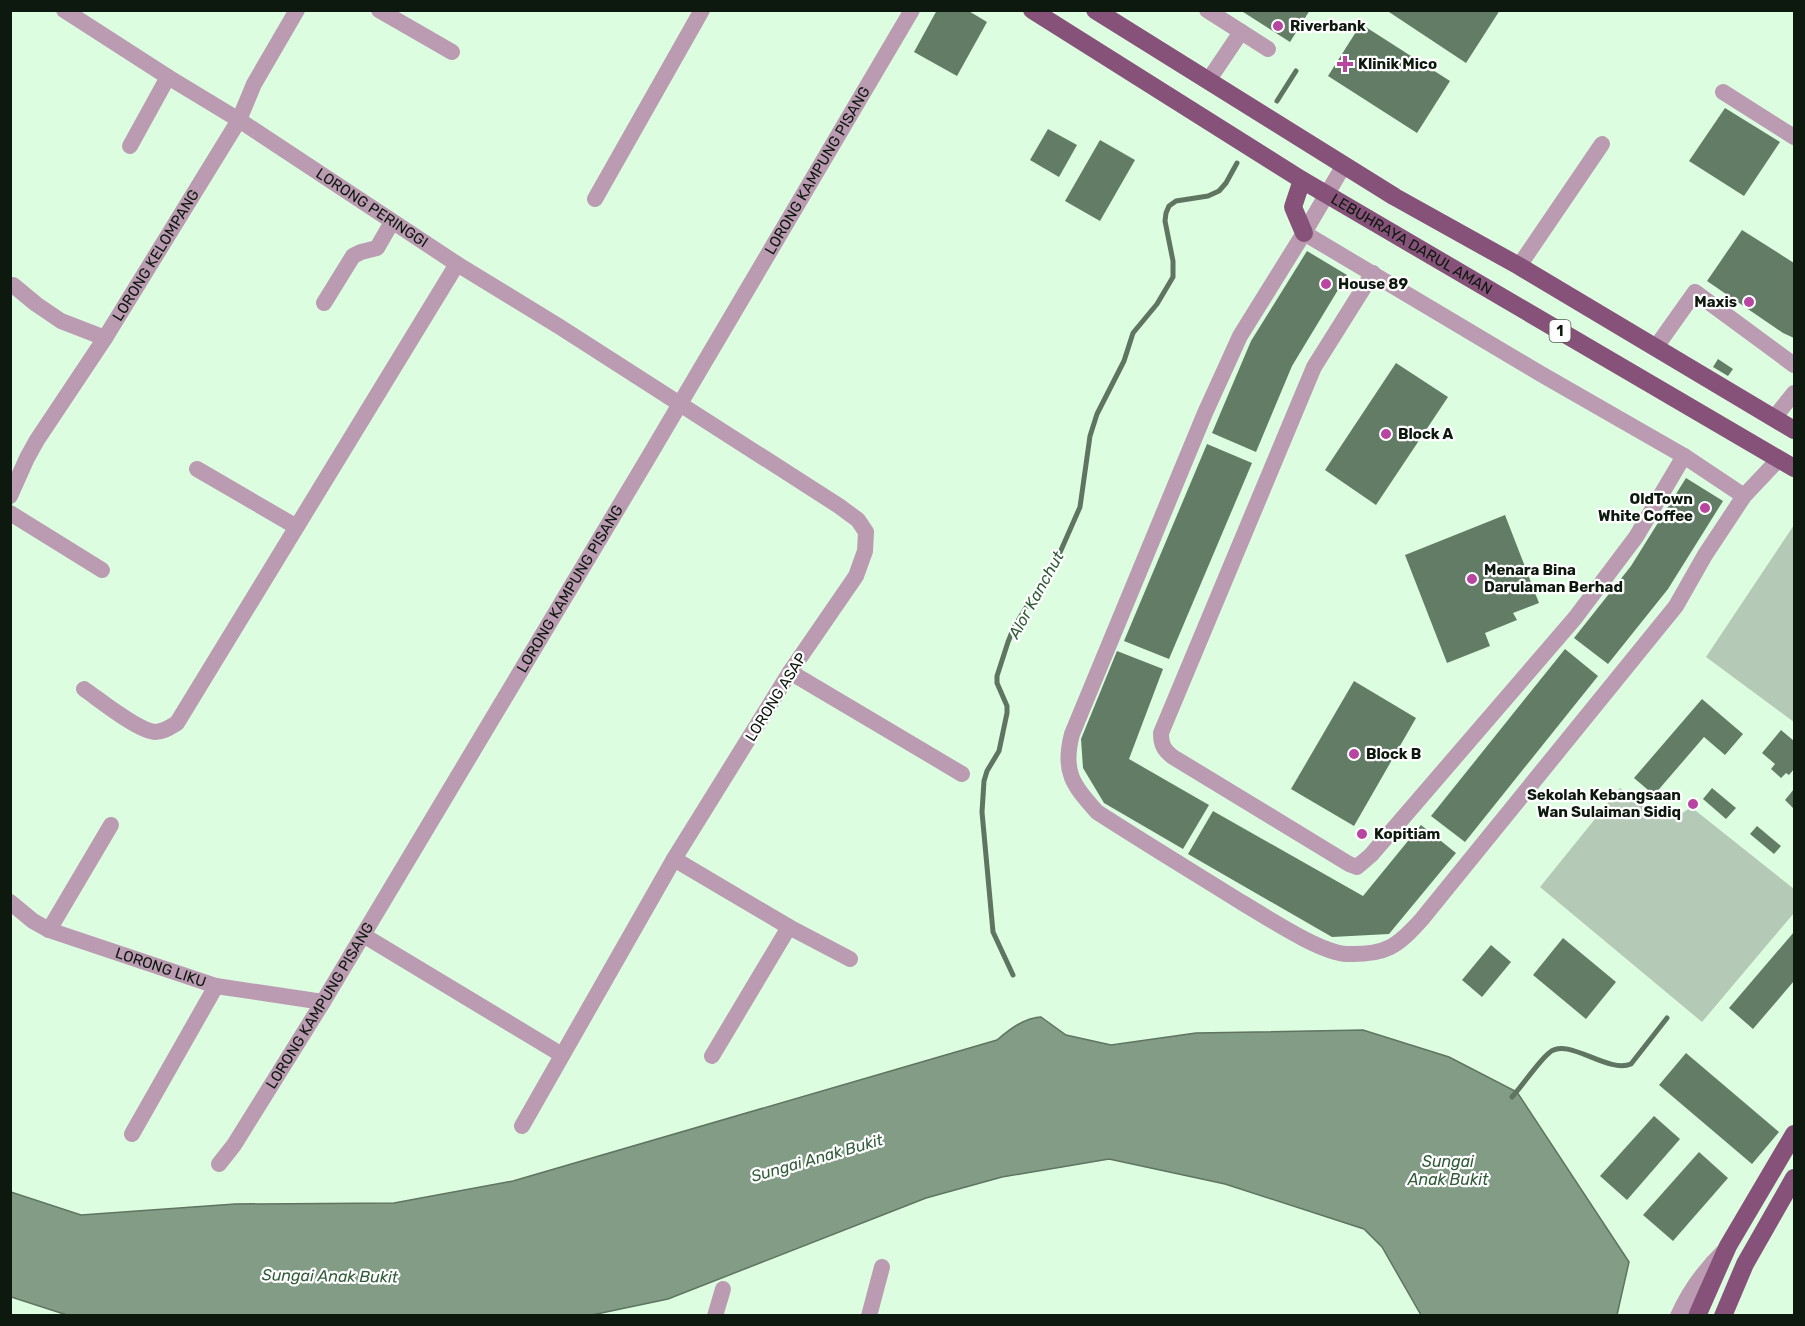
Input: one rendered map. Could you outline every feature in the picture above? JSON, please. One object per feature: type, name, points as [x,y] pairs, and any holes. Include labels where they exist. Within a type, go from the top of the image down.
[{"type":"main road","name":"LEBUHRAYA DARUL AMAN","points":[[1032,10],[1302,180],[1787,464]]},
{"type":"main road","name":"LEBUHRAYA DARUL AMAN","points":[[1095,10],[1395,197],[1519,266],[1794,430]]},
{"type":"main road","points":[[1302,180],[1293,207],[1304,232]]},
{"type":"main road","points":[[1697,1316],[1728,1246],[1794,1134]]},
{"type":"main road","points":[[1723,1316],[1745,1264],[1794,1178]]},
{"type":"street","name":"LORONG PERINGGI","points":[[64,10],[239,120],[457,264],[680,404]]},
{"type":"street","name":"LORONG KELOMPANG","points":[[10,496],[37,440],[105,338],[239,120],[254,84],[297,10]]},
{"type":"street","points":[[379,10],[452,52]]},
{"type":"street","name":"LORONG KAMPUNG PISANG","points":[[219,1164],[234,1145],[323,1002],[912,10]]},
{"type":"street","points":[[1207,10],[1268,49]]},
{"type":"street","points":[[595,199],[698,12]]},
{"type":"street","points":[[1208,81],[1241,32]]},
{"type":"street","points":[[130,146],[168,77]]},
{"type":"street","points":[[1723,92],[1794,137]]},
{"type":"street","points":[[1519,266],[1602,144]]},
{"type":"street","points":[[1344,165],[1240,336],[1205,413],[1072,734],[1067,752],[1076,789],[1097,812],[1274,921],[1323,948],[1344,954],[1388,950],[1405,938],[1422,920],[1676,606],[1705,555],[1744,496],[1787,464]]},
{"type":"street","points":[[324,303],[353,256],[377,248],[392,222]]},
{"type":"street","points":[[1304,232],[1541,374],[1684,456],[1744,496]]},
{"type":"street","points":[[84,689],[139,727],[153,732],[165,730],[177,723],[457,264]]},
{"type":"street","points":[[1372,273],[1314,367],[1161,733],[1161,743],[1173,757],[1349,864],[1357,867],[1371,855],[1575,618],[1636,537],[1684,456]]},
{"type":"street","points":[[13,285],[55,317],[105,338]]},
{"type":"street","points":[[1656,347],[1695,292],[1794,365]]},
{"type":"street","points":[[1774,418],[1794,393]]},
{"type":"street","name":"LORONG ASAP","points":[[522,1126],[675,859],[790,672],[856,576],[865,551],[866,532],[858,520],[680,404]]},
{"type":"street","points":[[197,469],[296,526]]},
{"type":"street","points":[[10,513],[102,570]]},
{"type":"street","points":[[790,672],[962,774]]},
{"type":"street","points":[[49,930],[111,825]]},
{"type":"street","points":[[675,859],[789,927],[850,959]]},
{"type":"street","name":"LORONG LIKU","points":[[10,902],[33,921],[49,930],[216,986],[323,1002]]},
{"type":"street","points":[[712,1056],[789,927]]},
{"type":"street","points":[[363,934],[562,1055]]},
{"type":"street","points":[[132,1134],[216,986]]},
{"type":"street","points":[[1678,1316],[1706,1268],[1728,1246]]},
{"type":"street","points":[[869,1316],[882,1267]]},
{"type":"street","points":[[715,1316],[723,1288]]},
{"type":"shaded area","points":[[1794,525],[1794,722],[1706,657]]},
{"type":"shaded area","points":[[1620,788],[1659,814],[1677,817],[1691,807],[1794,889],[1794,913],[1702,1022],[1540,887]]},
{"type":"water","name":"Sungai Anak Bukit","points":[[1041,1017],[1066,1035],[1111,1045],[1196,1033],[1363,1030],[1449,1057],[1517,1092],[1629,1262],[1617,1315],[1421,1315],[1382,1247],[1364,1229],[1225,1184],[1109,1159],[1002,1177],[926,1198],[668,1299],[592,1315],[70,1316],[11,1297],[11,1192],[81,1215],[235,1204],[394,1203],[513,1181],[997,1040],[1023,1022]]},
{"type":"building","points":[[937,10],[967,10],[987,22],[957,76],[914,52]]},
{"type":"building","points":[[1240,10],[1310,10],[1290,42]]},
{"type":"building","points":[[1386,10],[1500,10],[1466,63]]},
{"type":"building","points":[[1361,24],[1450,81],[1417,133],[1328,76]]},
{"type":"building","points":[[1725,108],[1780,142],[1744,196],[1689,161]]},
{"type":"building","points":[[1048,129],[1077,145],[1059,177],[1030,160]]},
{"type":"building","points":[[1100,140],[1135,160],[1100,221],[1065,201]]},
{"type":"building","points":[[1742,230],[1794,263],[1794,338],[1783,333],[1707,281]]},
{"type":"building","points":[[1307,251],[1347,275],[1292,366],[1256,452],[1212,433],[1251,341]]},
{"type":"building","points":[[1718,359],[1733,369],[1728,376],[1713,367]]},
{"type":"building","name":"Block A","points":[[1396,363],[1448,397],[1376,505],[1325,470]]},
{"type":"building","points":[[1207,444],[1252,463],[1169,659],[1124,641]]},
{"type":"building","points":[[1686,478],[1723,501],[1668,589],[1608,664],[1574,638],[1631,566]]},
{"type":"building","name":"Menara Bina Darulaman Berhad","points":[[1505,515],[1539,603],[1513,613],[1517,620],[1485,633],[1490,646],[1447,663],[1405,555]]},
{"type":"building","points":[[1565,649],[1598,676],[1465,842],[1431,816]]},
{"type":"building","points":[[1117,651],[1163,669],[1129,759],[1209,805],[1183,849],[1104,803],[1083,768],[1081,739]]},
{"type":"building","name":"Block B","points":[[1354,681],[1416,718],[1354,826],[1291,789]]},
{"type":"building","points":[[1702,699],[1743,734],[1725,755],[1704,737],[1654,795],[1634,778]]},
{"type":"building","points":[[1781,730],[1794,741],[1794,769],[1789,775],[1786,773],[1781,778],[1771,769],[1775,764],[1762,753]]},
{"type":"building","points":[[1712,788],[1736,808],[1726,819],[1703,799]]},
{"type":"building","points":[[1794,789],[1794,809],[1785,800]]},
{"type":"building","points":[[1213,811],[1363,896],[1421,825],[1456,853],[1389,934],[1332,937],[1188,854]]},
{"type":"building","points":[[1757,826],[1781,846],[1774,854],[1750,834]]},
{"type":"building","points":[[1794,932],[1794,981],[1753,1029],[1729,1008]]},
{"type":"building","points":[[1563,938],[1616,982],[1586,1019],[1533,975]]},
{"type":"building","points":[[1491,945],[1511,962],[1482,997],[1462,980]]},
{"type":"building","points":[[1686,1053],[1779,1132],[1752,1164],[1659,1085]]},
{"type":"building","points":[[1654,1116],[1680,1139],[1627,1200],[1600,1176]]},
{"type":"building","points":[[1699,1152],[1728,1178],[1673,1241],[1643,1215]]},
{"type":"waterway","name":"Alor Kanchut","points":[[1277,101],[1296,71]]},
{"type":"waterway","name":"Alor Kanchut","points":[[1013,975],[993,932],[982,812],[984,781],[999,751],[1007,713],[1007,706],[997,683],[997,676],[1014,627],[1058,557],[1080,507],[1090,436],[1097,414],[1124,361],[1133,333],[1157,304],[1173,277],[1173,261],[1165,221],[1169,206],[1176,201],[1208,196],[1219,191],[1237,163]]},
{"type":"waterway","points":[[1512,1097],[1545,1057],[1557,1049],[1577,1052],[1611,1064],[1621,1066],[1631,1064],[1667,1018]]},
{"type":"place","name":"Riverbank","points":[[1278,26]]},
{"type":"place","name":"Klinik Mico","points":[[1345,64]]},
{"type":"place","name":"House 89","points":[[1326,284]]},
{"type":"place","name":"Maxis","points":[[1749,302]]},
{"type":"place","name":"Block A","points":[[1386,434]]},
{"type":"place","name":"OldTown White Coffee","points":[[1705,508]]},
{"type":"place","name":"Menara Bina Darulaman Berhad","points":[[1472,579]]},
{"type":"place","name":"Block B","points":[[1354,754]]},
{"type":"place","name":"Sekolah Kebangsaan Wan Sulaiman Sidiq","points":[[1693,804]]},
{"type":"place","name":"Kopitiam","points":[[1362,834]]}]
